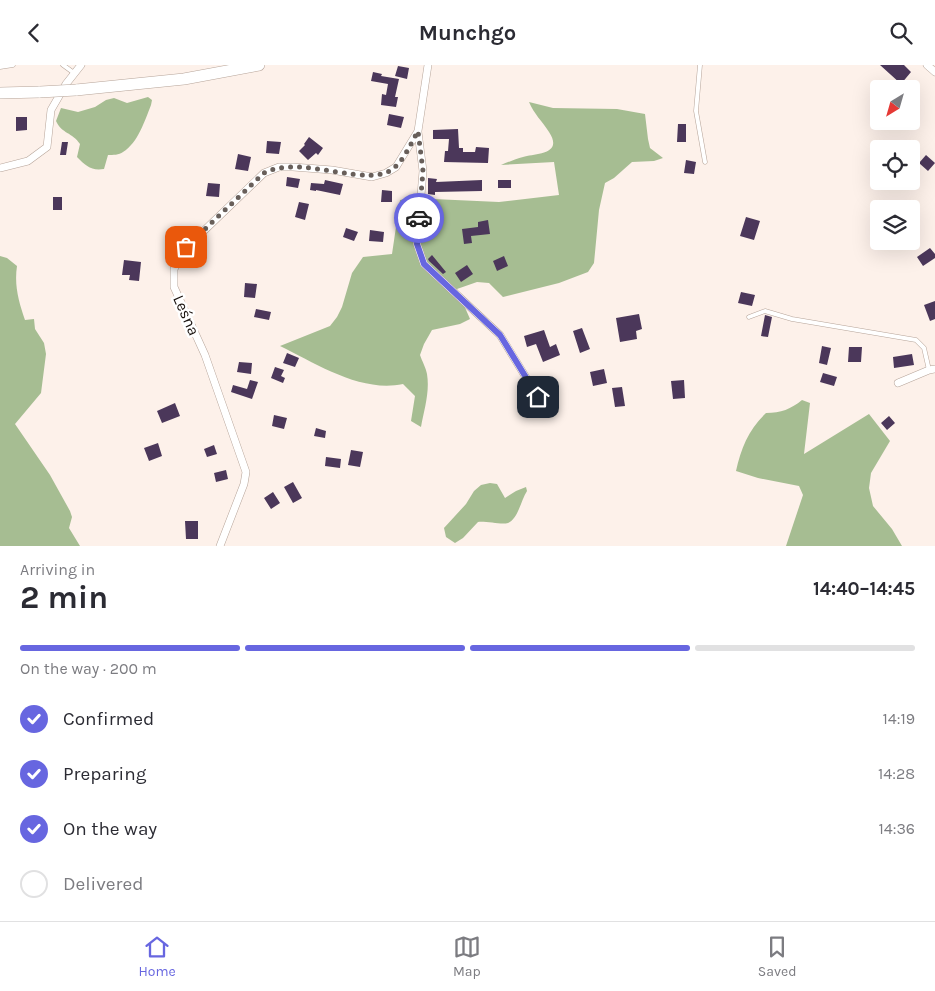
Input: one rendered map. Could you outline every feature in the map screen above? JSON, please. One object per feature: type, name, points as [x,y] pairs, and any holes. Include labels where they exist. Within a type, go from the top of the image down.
[{"type":"main road","points":[[0,93],[76,90],[184,79],[259,65]]},
{"type":"street","points":[[0,168],[28,161],[47,147],[51,110],[66,84],[81,65]]},
{"type":"street","name":"Leśna","points":[[220,546],[244,483],[246,472],[205,355],[174,287],[174,269],[176,264],[186,247],[264,173],[279,167],[293,167],[332,170],[372,177],[386,173],[396,167],[418,131],[428,65]]},
{"type":"street","points":[[927,65],[935,73]]},
{"type":"street","points":[[418,131],[423,171],[417,244],[424,264],[500,335],[538,397]]},
{"type":"street","points":[[898,383],[932,370]]},
{"type":"lane","points":[[0,67],[13,65]]},
{"type":"lane","points":[[62,65],[74,73]]},
{"type":"lane","points":[[700,65],[696,111],[705,163]]},
{"type":"lane","points":[[749,317],[765,311],[792,319],[916,340],[924,348],[932,370]]},
{"type":"green space","points":[[148,97],[152,100],[151,105],[137,137],[121,153],[108,155],[104,169],[89,167],[77,157],[80,144],[61,128],[56,121],[61,108],[78,112],[95,107],[106,100],[114,98],[127,103]]},
{"type":"green space","points":[[529,102],[553,108],[617,109],[645,114],[650,148],[663,158],[654,161],[632,162],[614,178],[605,183],[599,210],[594,263],[588,272],[559,283],[503,297],[489,283],[477,282],[457,289],[470,319],[460,324],[432,330],[424,344],[420,355],[426,372],[428,387],[421,427],[411,421],[415,396],[403,384],[387,386],[355,381],[280,346],[330,326],[342,307],[352,273],[363,257],[392,254],[400,200],[411,198],[499,202],[559,195],[554,162],[501,165],[523,157],[546,152],[553,145],[549,132]]},
{"type":"green space","points":[[0,256],[7,258],[17,266],[17,287],[25,320],[34,319],[35,329],[44,343],[46,354],[41,393],[15,424],[50,475],[70,511],[72,517],[69,528],[80,546],[0,546]]},
{"type":"green space","points":[[802,400],[810,403],[804,454],[869,414],[890,441],[871,473],[869,488],[873,506],[892,529],[902,546],[786,546],[803,495],[799,486],[758,478],[736,471],[746,439],[760,419],[766,413],[786,410]]},
{"type":"green space","points":[[497,484],[505,498],[526,487],[527,491],[514,518],[508,523],[478,522],[463,538],[455,543],[446,537],[444,528],[466,504],[474,491],[481,485]]},
{"type":"building","points":[[880,65],[904,65],[911,72],[904,80],[897,80]]},
{"type":"building","points":[[398,66],[409,68],[407,79],[395,76]]},
{"type":"building","points":[[373,72],[382,74],[381,76],[399,79],[395,97],[398,97],[396,107],[381,105],[382,94],[386,95],[388,84],[371,81]]},
{"type":"building","points":[[389,114],[404,117],[401,128],[387,125]]},
{"type":"building","points":[[16,117],[27,117],[27,130],[16,131]]},
{"type":"building","points":[[678,124],[686,124],[686,142],[677,142]]},
{"type":"building","points":[[458,129],[459,148],[463,148],[463,152],[475,152],[476,147],[489,148],[488,163],[444,162],[445,151],[448,151],[449,139],[433,139],[433,130]]},
{"type":"building","points":[[309,137],[323,148],[318,155],[316,153],[308,160],[299,151]]},
{"type":"building","points":[[267,141],[281,142],[279,154],[266,153]]},
{"type":"building","points":[[62,142],[68,142],[66,155],[60,155]]},
{"type":"building","points":[[238,154],[251,157],[248,171],[235,169]]},
{"type":"building","points":[[926,155],[935,163],[928,171],[920,162]]},
{"type":"building","points":[[686,160],[696,162],[694,174],[684,173]]},
{"type":"building","points":[[287,177],[300,179],[298,188],[286,186]]},
{"type":"building","points":[[428,178],[437,179],[436,182],[482,180],[482,191],[435,192],[435,195],[428,194]]},
{"type":"building","points":[[325,180],[343,184],[340,195],[310,190],[311,183],[324,184]]},
{"type":"building","points":[[498,180],[511,180],[511,188],[498,188]]},
{"type":"building","points":[[208,183],[220,184],[219,197],[206,196]]},
{"type":"building","points":[[382,190],[392,191],[392,202],[381,202]]},
{"type":"building","points":[[53,197],[62,197],[62,210],[53,210]]},
{"type":"building","points":[[299,202],[309,204],[305,220],[295,217]]},
{"type":"building","points":[[746,217],[760,221],[754,240],[740,236]]},
{"type":"building","points":[[488,220],[490,234],[471,236],[472,243],[464,244],[462,229],[478,227],[478,222]]},
{"type":"building","points":[[346,228],[358,232],[354,241],[343,237]]},
{"type":"building","points":[[370,230],[384,232],[383,242],[369,241]]},
{"type":"building","points":[[930,248],[935,254],[935,258],[923,266],[917,257]]},
{"type":"building","points":[[432,255],[446,272],[443,274],[429,261],[428,259]]},
{"type":"building","points":[[504,256],[508,266],[497,271],[493,261]]},
{"type":"building","points":[[124,260],[141,262],[139,281],[129,280],[130,275],[122,275]]},
{"type":"building","points":[[467,265],[473,274],[461,282],[455,273]]},
{"type":"building","points":[[245,283],[257,284],[255,298],[244,297]]},
{"type":"building","points":[[741,292],[755,295],[752,306],[738,303]]},
{"type":"building","points":[[935,301],[935,319],[930,321],[924,305]]},
{"type":"building","points":[[256,309],[271,312],[269,320],[254,317]]},
{"type":"building","points":[[639,314],[642,329],[636,331],[637,339],[620,342],[616,318]]},
{"type":"building","points":[[765,315],[772,317],[768,337],[761,336]]},
{"type":"building","points":[[582,328],[590,349],[580,353],[573,331]]},
{"type":"building","points":[[544,330],[550,347],[556,344],[560,355],[543,362],[536,344],[527,347],[524,336]]},
{"type":"building","points":[[822,346],[831,348],[827,365],[819,363]]},
{"type":"building","points":[[849,347],[862,347],[861,362],[848,362]]},
{"type":"building","points":[[287,353],[299,358],[295,367],[283,363]]},
{"type":"building","points":[[912,354],[914,365],[894,368],[893,357]]},
{"type":"building","points":[[239,362],[252,363],[251,374],[237,372]]},
{"type":"building","points":[[275,367],[284,370],[281,376],[285,378],[283,383],[271,378]]},
{"type":"building","points":[[604,369],[607,383],[593,386],[590,372]]},
{"type":"building","points":[[823,373],[837,377],[834,386],[820,382]]},
{"type":"building","points":[[250,380],[258,382],[252,399],[231,392],[233,385],[247,389]]},
{"type":"building","points":[[684,380],[685,398],[673,399],[671,381]]},
{"type":"building","points":[[622,387],[625,406],[615,407],[612,388]]},
{"type":"building","points":[[175,403],[180,416],[162,423],[157,411]]},
{"type":"building","points":[[274,415],[287,418],[284,429],[272,426]]},
{"type":"building","points":[[889,416],[895,423],[887,430],[881,423]]},
{"type":"building","points":[[316,428],[326,431],[325,438],[314,436]]},
{"type":"building","points":[[158,443],[162,456],[149,461],[144,448]]},
{"type":"building","points":[[214,445],[217,454],[207,457],[204,449]]},
{"type":"building","points":[[351,450],[363,452],[360,467],[348,465]]},
{"type":"building","points":[[326,457],[341,459],[340,468],[325,466]]},
{"type":"building","points":[[226,470],[228,479],[216,482],[214,473]]},
{"type":"building","points":[[293,482],[302,498],[293,503],[284,487]]},
{"type":"building","points":[[273,492],[280,503],[271,509],[264,498]]},
{"type":"building","points":[[185,521],[198,521],[198,539],[186,539]]},
{"type":"way so far","points":[[186,247],[264,173],[279,167],[293,167],[332,170],[372,177],[386,173],[396,167],[418,131],[423,171],[419,218]]},
{"type":"route","points":[[419,218],[417,244],[424,264],[500,335],[538,397]]}]
